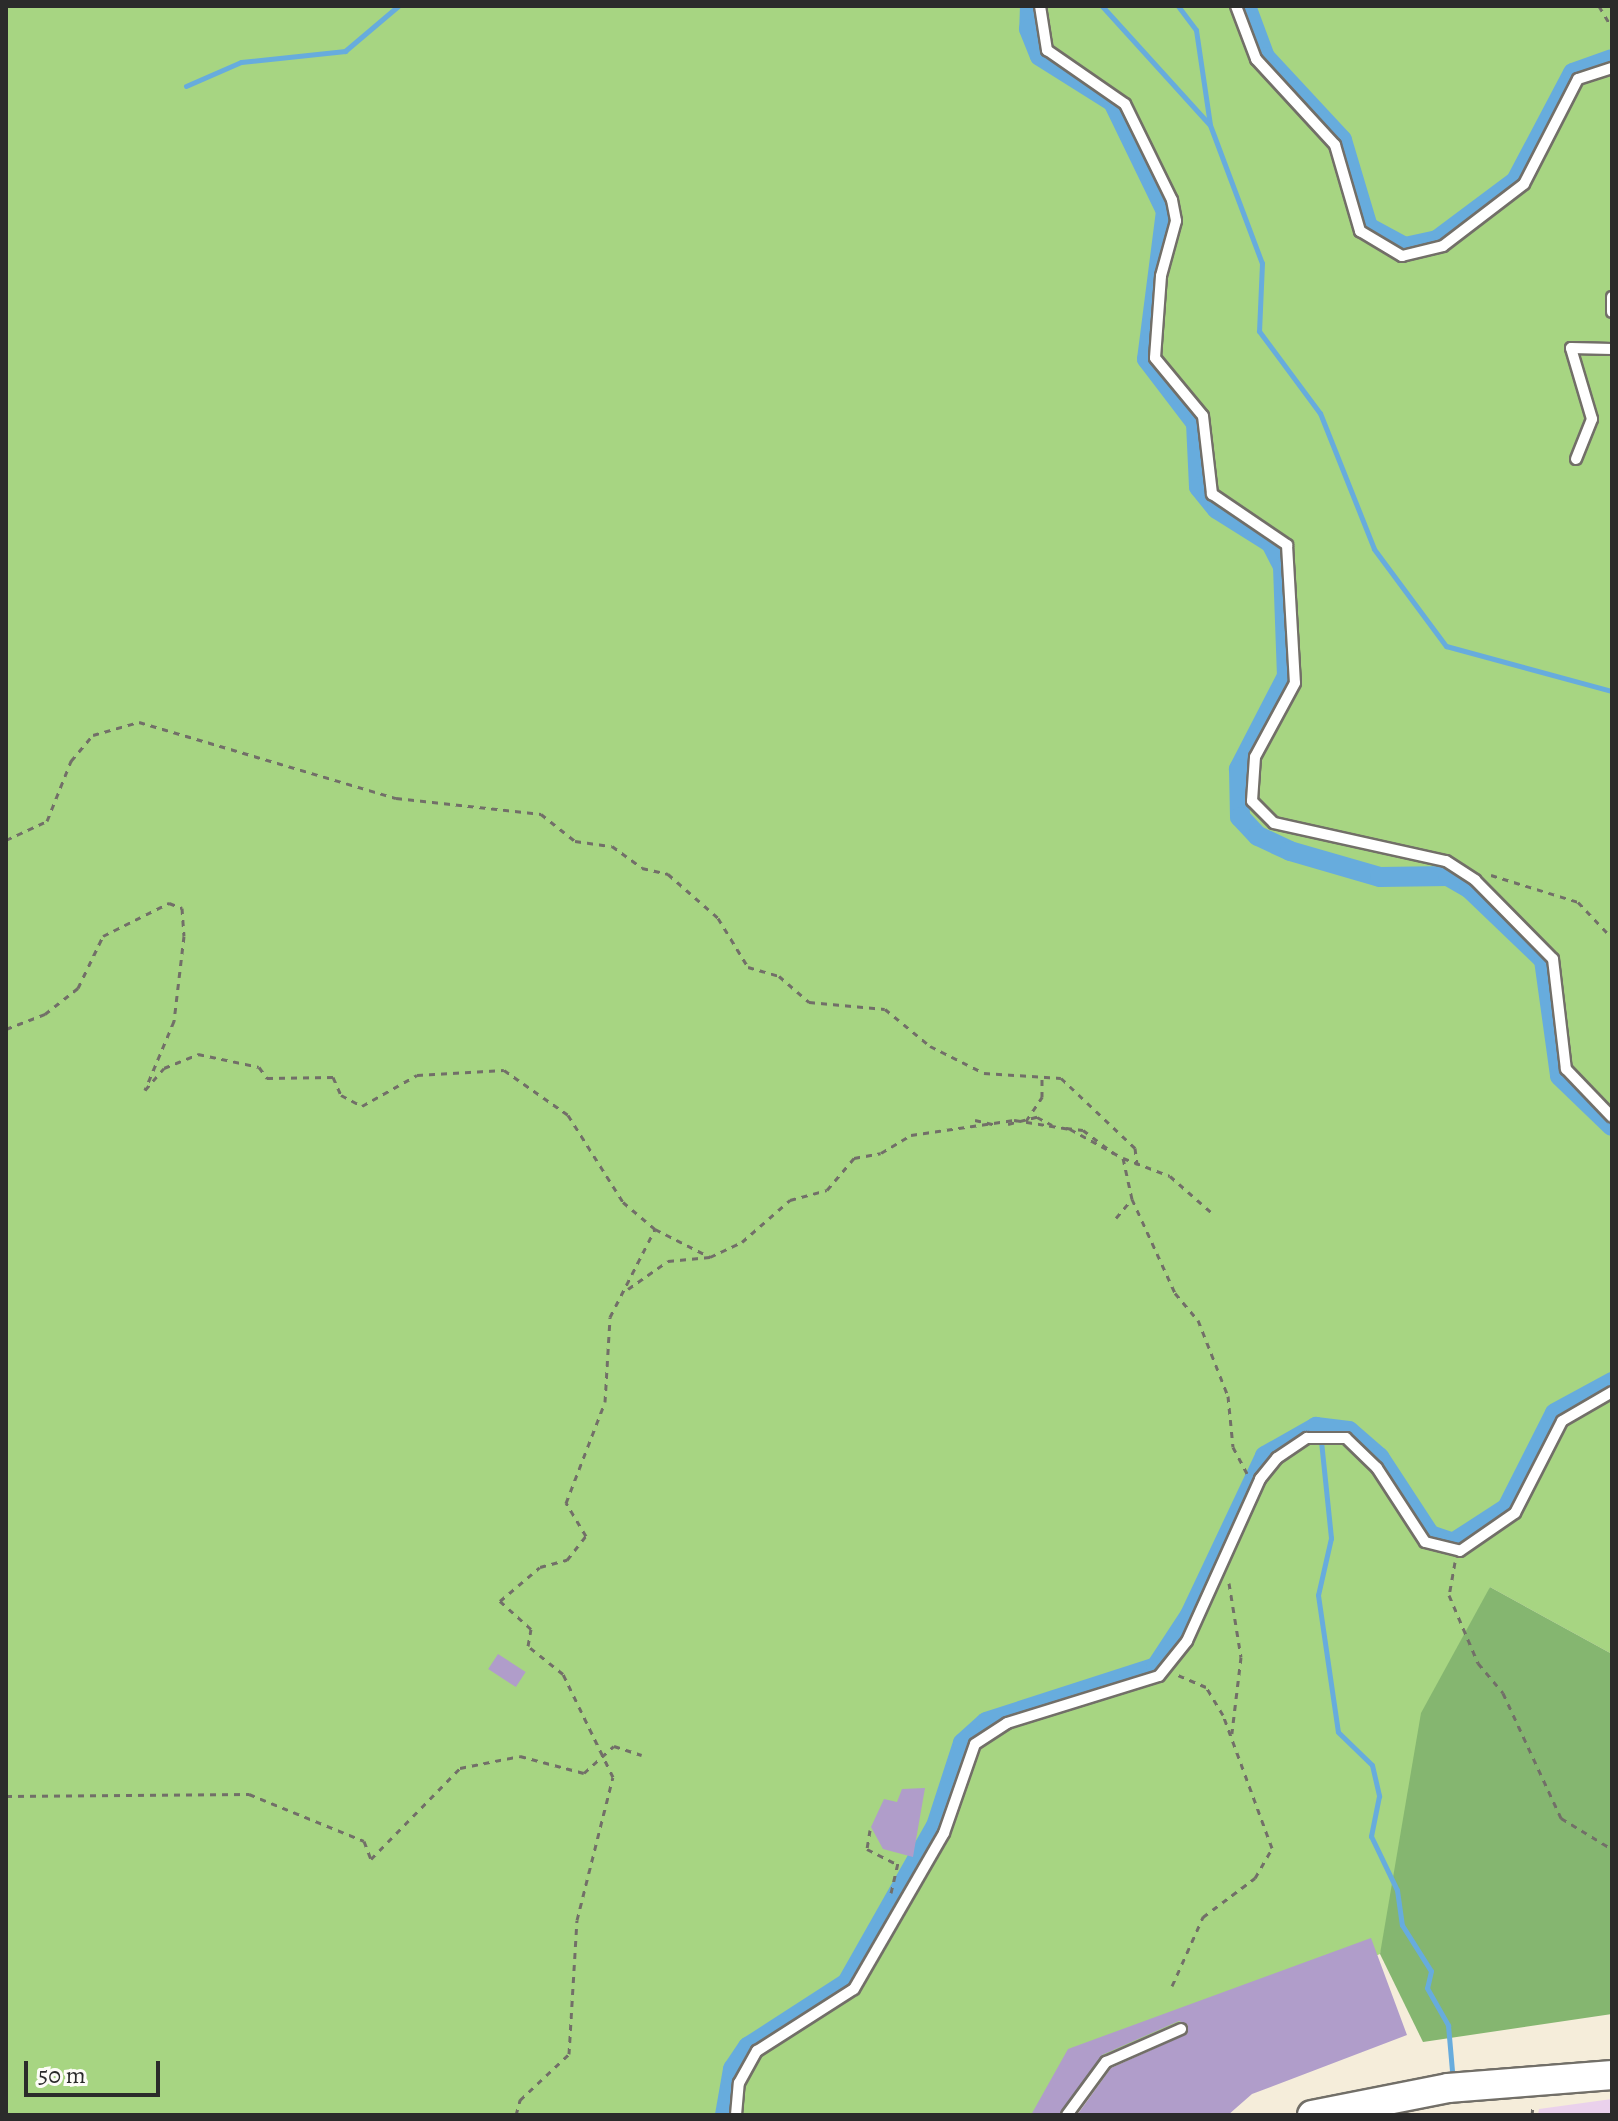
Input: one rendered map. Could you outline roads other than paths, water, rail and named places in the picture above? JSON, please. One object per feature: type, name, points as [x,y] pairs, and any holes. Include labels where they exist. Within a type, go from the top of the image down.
[{"type":"street","points":[[1312,2115],[1448,2088],[1612,2075]]},
{"type":"lane","points":[[1040,6],[1047,50],[1125,104],[1172,200],[1176,221],[1161,276],[1155,358],[1203,416],[1212,494],[1287,545],[1295,683],[1255,757],[1252,801],[1274,823],[1446,861],[1475,880],[1551,955],[1566,1069],[1612,1117]]},
{"type":"lane","points":[[1236,6],[1256,59],[1335,145],[1360,231],[1402,256],[1443,246],[1524,184],[1578,79],[1612,68]]},
{"type":"lane","points":[[1612,297],[1612,312]]},
{"type":"lane","points":[[1576,459],[1592,419],[1571,348],[1612,349]]},
{"type":"lane","points":[[736,2115],[739,2083],[757,2051],[854,1989],[944,1833],[965,1762],[981,1737],[1159,1676],[1187,1641],[1267,1467],[1318,1436],[1355,1444],[1425,1542],[1460,1551],[1515,1513],[1562,1421],[1612,1392]]},
{"type":"lane","points":[[1067,2115],[1106,2062],[1181,2029]]},
{"type":"waterway","points":[[186,86],[241,62],[345,51],[398,6]]},
{"type":"waterway","points":[[1030,6],[1029,29],[1040,56],[1113,102],[1166,211],[1147,359],[1196,423],[1199,487],[1217,509],[1271,543],[1283,567],[1287,676],[1239,769],[1240,817],[1258,836],[1290,851],[1380,877],[1448,876],[1469,888],[1544,960],[1560,1076],[1612,1126]]},
{"type":"waterway","points":[[1102,6],[1209,124]]},
{"type":"waterway","points":[[1178,6],[1196,30],[1210,125],[1262,263],[1259,331],[1320,413],[1374,549],[1446,646],[1612,691]]},
{"type":"waterway","points":[[1246,6],[1265,57],[1342,140],[1368,227],[1405,247],[1437,240],[1516,181],[1573,73],[1612,59]]},
{"type":"waterway","points":[[725,2115],[733,2069],[748,2047],[847,1983],[936,1826],[963,1743],[986,1722],[1156,1667],[1190,1615],[1265,1456],[1316,1427],[1349,1431],[1379,1457],[1430,1535],[1453,1543],[1507,1508],[1555,1413],[1612,1382]]},
{"type":"waterway","points":[[1321,1441],[1331,1538],[1318,1595],[1338,1732],[1372,1765],[1379,1796],[1371,1836],[1397,1890],[1402,1925],[1431,1971],[1427,1988],[1448,2025],[1452,2071]]}]
